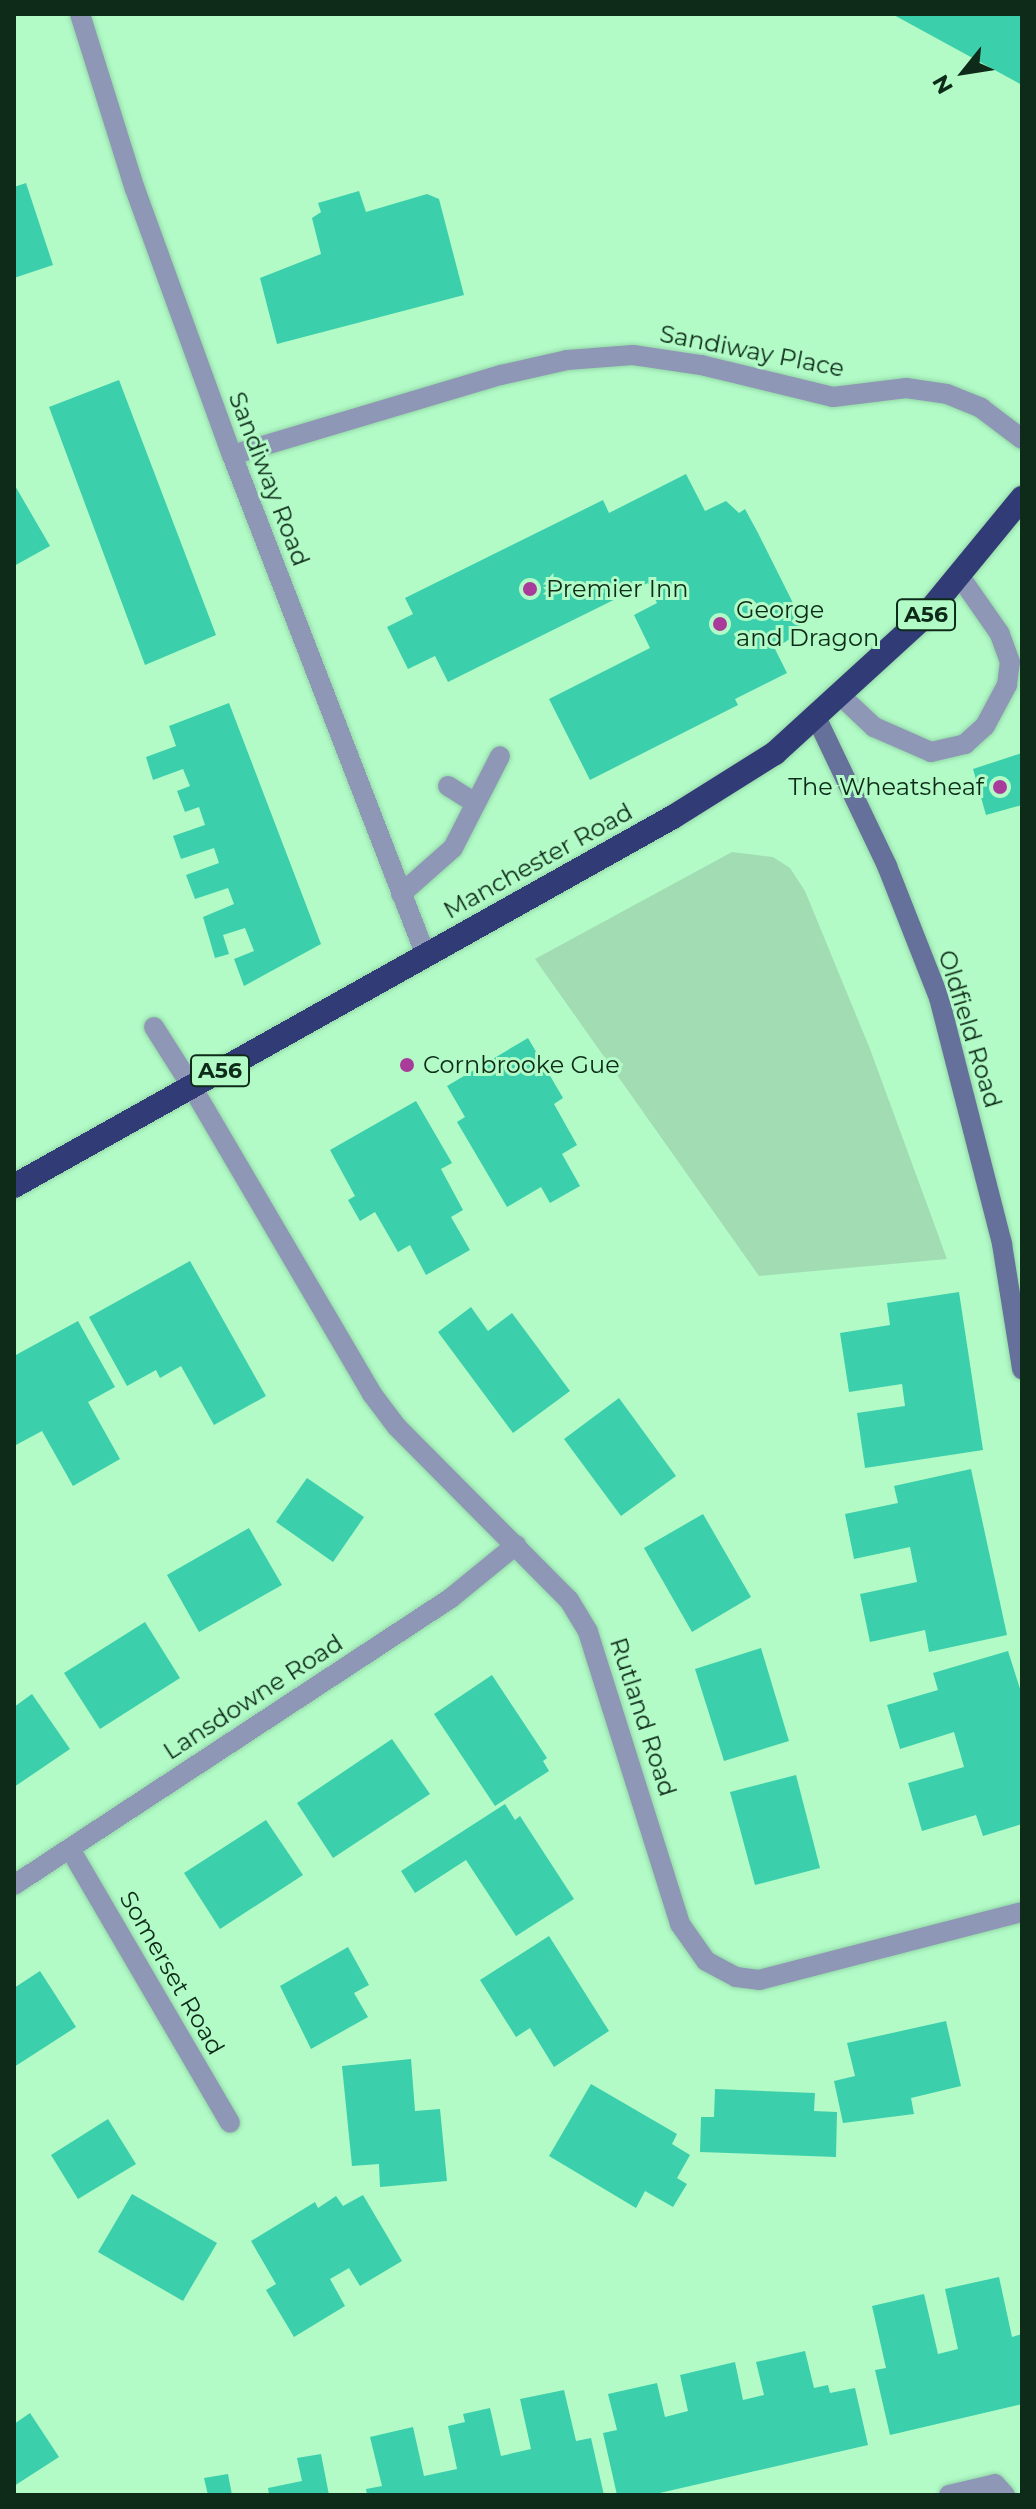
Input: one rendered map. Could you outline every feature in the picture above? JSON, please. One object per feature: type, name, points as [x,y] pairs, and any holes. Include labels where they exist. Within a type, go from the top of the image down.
[{"type":"highway","name":"Manchester Road","points":[[14,1186],[673,817],[775,753],[842,697],[961,578],[1022,498]]},
{"type":"street","name":"Sandiway Road","points":[[80,14],[135,189],[232,455],[426,956]]},
{"type":"street","name":"Sandiway Place","points":[[232,455],[501,375],[622,355],[701,365],[833,397],[906,388],[947,394],[981,408],[1022,439]]},
{"type":"street","points":[[842,697],[874,727],[931,752],[965,744],[985,726],[1007,685],[1010,662],[1000,634],[961,578]]},
{"type":"street","name":"Oldfield Road","points":[[817,719],[887,866],[939,998],[1002,1244],[1022,1369]]},
{"type":"street","points":[[401,894],[453,848],[500,756]]},
{"type":"street","points":[[448,786],[475,803]]},
{"type":"street","name":"Rutland Road","points":[[154,1027],[372,1394],[397,1427],[569,1600],[588,1632],[680,1924],[706,1961],[736,1977],[759,1980],[1022,1912]]},
{"type":"street","name":"Lansdowne Road","points":[[14,1885],[451,1598],[516,1545]]},
{"type":"street","name":"Somerset Road","points":[[70,1849],[230,2123]]},
{"type":"street","points":[[949,2495],[995,2484],[1005,2495]]},
{"type":"green space","points":[[732,852],[773,857],[790,868],[805,891],[870,1049],[947,1259],[759,1276],[535,959]]},
{"type":"building","points":[[892,14],[1022,14],[1022,85]]},
{"type":"building","points":[[26,183],[53,265],[14,278],[14,187]]},
{"type":"building","points":[[359,191],[366,212],[427,194],[439,199],[464,295],[277,344],[260,278],[321,254],[312,218],[321,212],[318,203]]},
{"type":"building","points":[[119,380],[216,635],[145,665],[49,407]]},
{"type":"building","points":[[686,474],[705,511],[726,501],[739,513],[745,509],[758,533],[800,617],[801,631],[775,649],[787,673],[735,699],[738,705],[590,780],[549,699],[650,648],[634,615],[657,603],[648,583],[448,682],[435,656],[408,669],[387,627],[413,614],[405,598],[603,500],[609,513]]},
{"type":"building","points":[[14,484],[50,546],[14,566]]},
{"type":"building","points":[[229,703],[321,944],[244,986],[234,959],[254,951],[245,928],[223,935],[229,954],[215,958],[203,917],[234,904],[228,888],[195,899],[186,875],[219,863],[214,848],[181,859],[173,836],[205,825],[199,807],[185,812],[177,791],[190,786],[183,769],[153,780],[146,757],[176,746],[169,726]]},
{"type":"building","name":"The Wheatsheaf","points":[[1022,753],[1022,805],[986,815],[973,769]]},
{"type":"building","points":[[528,1038],[563,1098],[554,1104],[577,1145],[562,1154],[580,1186],[550,1203],[541,1187],[507,1207],[457,1122],[465,1117],[447,1086]]},
{"type":"building","points":[[416,1101],[452,1163],[441,1169],[463,1210],[451,1217],[470,1250],[426,1275],[410,1245],[398,1252],[375,1212],[360,1221],[348,1200],[355,1196],[330,1150]]},
{"type":"building","points":[[190,1261],[266,1396],[214,1425],[181,1366],[160,1378],[156,1370],[127,1386],[89,1317]]},
{"type":"building","points":[[959,1292],[983,1450],[865,1468],[857,1413],[905,1406],[902,1384],[849,1392],[840,1333],[890,1325],[887,1303]]},
{"type":"building","points":[[471,1307],[488,1331],[512,1313],[570,1391],[513,1433],[438,1332]]},
{"type":"building","points":[[78,1321],[115,1387],[88,1402],[120,1459],[73,1486],[42,1431],[14,1446],[14,1356]]},
{"type":"building","points":[[619,1398],[676,1476],[621,1516],[564,1439]]},
{"type":"building","points":[[971,1469],[1007,1635],[929,1652],[925,1630],[870,1642],[860,1594],[917,1582],[910,1547],[854,1559],[845,1514],[898,1503],[894,1486]]},
{"type":"building","points":[[307,1478],[364,1517],[333,1562],[276,1522]]},
{"type":"building","points":[[703,1514],[751,1597],[692,1632],[644,1548]]},
{"type":"building","points":[[249,1528],[282,1585],[199,1632],[167,1575]]},
{"type":"building","points":[[145,1622],[180,1678],[100,1729],[64,1673]]},
{"type":"building","points":[[761,1648],[789,1741],[724,1761],[695,1669]]},
{"type":"building","points":[[1008,1651],[1022,1695],[1022,1824],[983,1836],[976,1815],[922,1831],[908,1783],[964,1767],[954,1732],[900,1749],[887,1705],[938,1690],[933,1673]]},
{"type":"building","points":[[492,1675],[547,1758],[543,1761],[549,1771],[495,1806],[434,1714]]},
{"type":"building","points":[[32,1694],[70,1749],[14,1787],[14,1707]]},
{"type":"building","points":[[392,1739],[430,1794],[333,1858],[297,1803]]},
{"type":"building","points":[[796,1775],[820,1868],[755,1885],[730,1792]]},
{"type":"building","points":[[505,1804],[515,1820],[520,1816],[574,1899],[516,1936],[466,1860],[415,1893],[401,1871]]},
{"type":"building","points":[[266,1820],[303,1875],[220,1929],[184,1873]]},
{"type":"building","points":[[549,1936],[609,2031],[554,2067],[530,2028],[516,2037],[480,1980]]},
{"type":"building","points":[[348,1947],[369,1985],[354,1993],[368,2017],[311,2049],[280,1986]]},
{"type":"building","points":[[40,1971],[76,2027],[14,2067],[14,1988]]},
{"type":"building","points":[[946,2021],[961,2086],[911,2098],[914,2114],[843,2123],[834,2081],[855,2076],[847,2043]]},
{"type":"building","points":[[411,2059],[415,2111],[440,2109],[447,2181],[380,2187],[379,2164],[352,2166],[342,2066]]},
{"type":"building","points":[[591,2084],[677,2134],[672,2144],[690,2155],[677,2178],[687,2184],[673,2207],[645,2191],[636,2208],[549,2156]]},
{"type":"building","points":[[715,2089],[815,2093],[814,2111],[837,2112],[836,2157],[700,2152],[701,2117],[714,2117]]},
{"type":"building","points":[[108,2119],[136,2164],[78,2199],[51,2155]]},
{"type":"building","points":[[132,2194],[217,2243],[183,2301],[98,2252]]},
{"type":"building","points":[[363,2195],[402,2261],[360,2286],[349,2268],[330,2279],[345,2306],[294,2337],[266,2290],[276,2284],[251,2241],[315,2202],[318,2208],[336,2196],[343,2206]]},
{"type":"building","points":[[999,2277],[1012,2337],[1022,2334],[1022,2404],[890,2435],[875,2370],[886,2368],[872,2306],[924,2294],[938,2354],[958,2349],[945,2289]]},
{"type":"building","points":[[805,2351],[814,2388],[828,2385],[830,2393],[855,2388],[868,2445],[651,2495],[617,2495],[603,2433],[617,2430],[608,2394],[657,2383],[665,2417],[688,2411],[680,2375],[735,2362],[743,2400],[764,2395],[756,2362]]},
{"type":"building","points":[[564,2390],[576,2441],[591,2438],[604,2495],[367,2495],[366,2489],[382,2486],[370,2437],[413,2427],[424,2476],[457,2469],[448,2426],[465,2422],[463,2414],[490,2408],[501,2456],[531,2449],[520,2399]]},
{"type":"building","points":[[30,2413],[59,2457],[14,2486],[14,2424]]},
{"type":"building","points":[[321,2454],[329,2495],[269,2495],[268,2488],[302,2481],[297,2458]]},
{"type":"building","points":[[228,2474],[232,2495],[208,2495],[204,2478]]},
{"type":"place","name":"Premier Inn","points":[[530,589]]},
{"type":"place","name":"George and Dragon","points":[[720,624]]},
{"type":"place","name":"The Wheatsheaf","points":[[1000,787]]},
{"type":"place","name":"Cornbrooke Gue","points":[[407,1065]]}]
